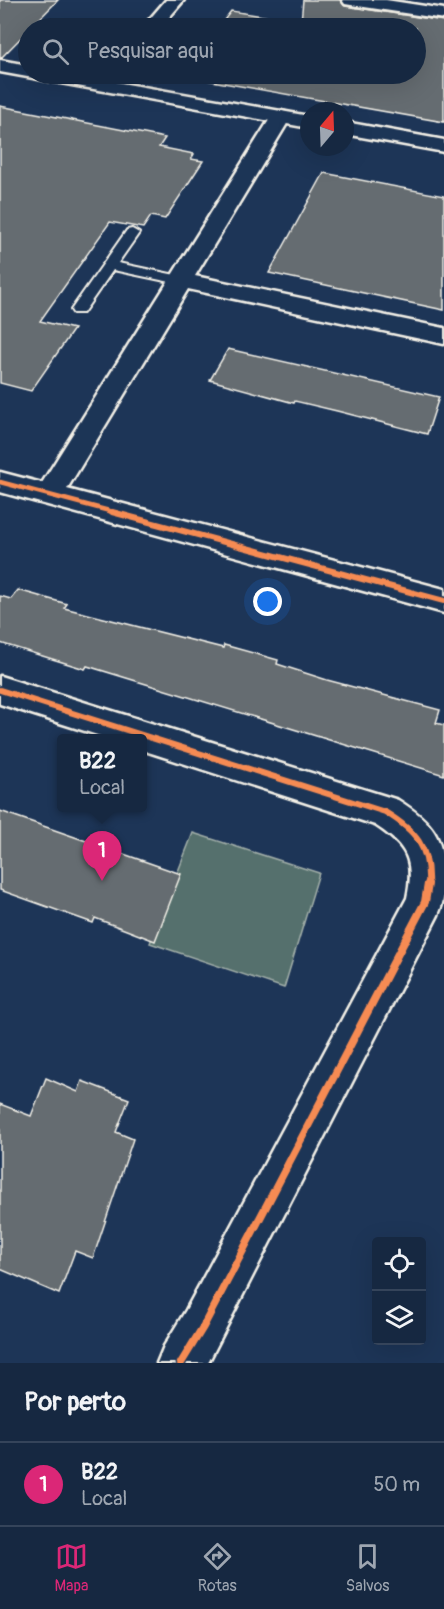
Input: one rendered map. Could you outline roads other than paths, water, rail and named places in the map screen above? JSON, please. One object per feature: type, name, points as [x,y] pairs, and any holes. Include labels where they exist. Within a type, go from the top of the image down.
[{"type":"street","points":[[160,18],[175,0]]},
{"type":"street","points":[[351,0],[444,14]]},
{"type":"street","points":[[0,66],[18,69]]},
{"type":"street","points":[[131,84],[300,120]]},
{"type":"street","points":[[49,495],[281,117]]},
{"type":"street","points":[[354,130],[444,146]]},
{"type":"street","points":[[180,280],[444,336]]},
{"type":"street","points":[[0,482],[444,601]]},
{"type":"street","points":[[0,690],[139,734]]},
{"type":"street","points":[[147,737],[385,812],[404,823],[423,845],[428,861],[430,884],[426,902],[203,1327],[181,1363]]},
{"type":"lane","points":[[78,310],[132,233]]},
{"type":"lane","points":[[109,265],[180,280]]},
{"type":"place","name":"B22","points":[[102,881]]}]
